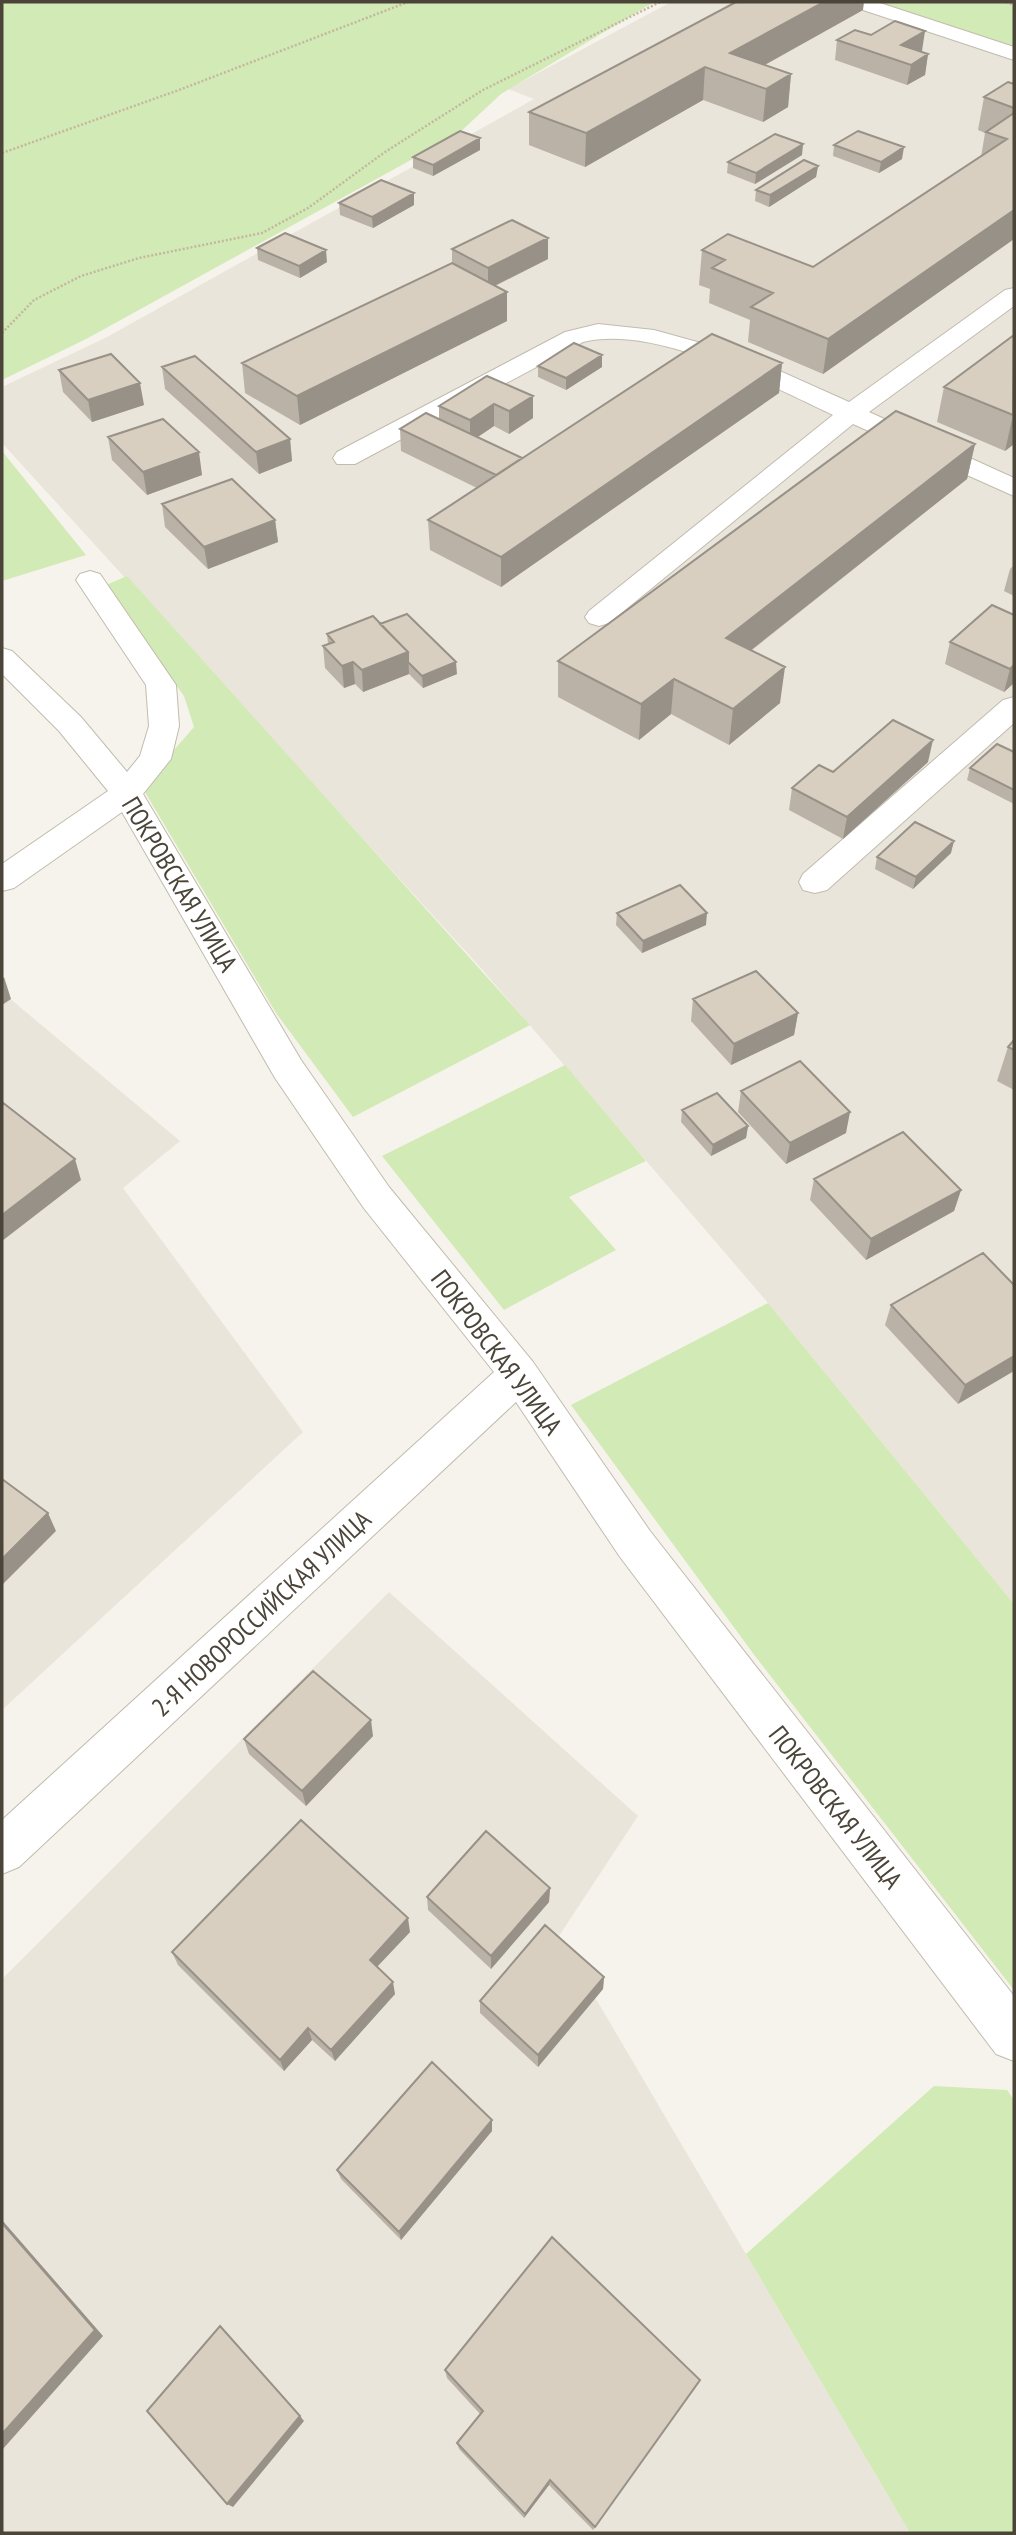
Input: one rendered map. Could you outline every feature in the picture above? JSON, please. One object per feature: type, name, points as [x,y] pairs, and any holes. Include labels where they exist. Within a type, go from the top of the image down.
[{"type":"street","points":[[858,2],[1014,54]]},
{"type":"street","points":[[599,617],[852,412],[1014,295]]},
{"type":"street","points":[[346,458],[574,337],[598,331],[645,335],[735,360],[1014,488]]},
{"type":"street","points":[[2,880],[127,793],[155,759],[164,726],[161,685],[90,580]]},
{"type":"street","name":"ПОКРОВСКАЯ УЛИЦА","points":[[2,657],[70,724],[127,793],[202,917],[288,1069],[376,1197],[519,1374],[635,1544],[1014,2036]]},
{"type":"street","points":[[815,882],[1014,707]]},
{"type":"street","name":"2-Я НОВОРОССИЙСКАЯ УЛИЦА","points":[[2,1851],[519,1374]]},
{"type":"path","points":[[2,153],[179,90],[408,2]]},
{"type":"path","points":[[2,333],[34,300],[81,276],[139,258],[262,233],[308,208],[385,152],[483,90],[660,2]]},
{"type":"path","points":[[1006,2],[1014,5]]},
{"type":"shaded area","points":[[671,2],[919,2],[1014,33],[1014,1604],[768,1303],[480,967],[2,443],[2,387],[107,337],[534,99],[508,89]]},
{"type":"shaded area","points":[[2,992],[180,1141],[123,1188],[303,1432],[2,1710]]},
{"type":"shaded area","points":[[389,1592],[638,1816],[559,1936],[910,2533],[2,2533],[2,1979]]},
{"type":"green space","points":[[2,2],[654,2],[501,94],[458,134],[88,338],[2,380]]},
{"type":"green space","points":[[872,2],[1014,2],[1014,49]]},
{"type":"green space","points":[[2,451],[86,555],[2,581]]},
{"type":"green space","points":[[127,576],[530,1025],[353,1117],[276,1013],[142,787],[194,727],[184,696],[104,586]]},
{"type":"green space","points":[[565,1065],[646,1161],[569,1197],[616,1250],[504,1310],[382,1156]]},
{"type":"green space","points":[[768,1303],[1014,1604],[1014,1990],[755,1656],[571,1405]]},
{"type":"green space","points":[[934,2086],[1007,2090],[1014,2100],[1014,2533],[910,2533],[746,2254]]},
{"type":"building","points":[[736,2],[824,2],[730,53],[791,74],[766,89],[705,67],[586,133],[529,112]]},
{"type":"building","points":[[895,21],[925,31],[901,45],[928,54],[911,65],[837,40],[855,30],[871,35]]},
{"type":"building","points":[[1008,82],[1014,84],[1014,108],[984,97]]},
{"type":"building","points":[[1014,113],[1014,210],[828,339],[751,307],[773,293],[712,268],[725,260],[702,250],[728,234],[813,267],[1007,139],[986,132]]},
{"type":"building","points":[[460,131],[480,138],[433,165],[413,157]]},
{"type":"building","points":[[858,131],[904,147],[881,162],[834,145]]},
{"type":"building","points":[[775,134],[803,144],[756,173],[728,162]]},
{"type":"building","points":[[804,160],[818,166],[770,195],[756,190]]},
{"type":"building","points":[[381,180],[414,193],[372,217],[339,203]]},
{"type":"building","points":[[512,220],[548,238],[488,268],[452,249]]},
{"type":"building","points":[[285,233],[326,250],[299,266],[257,248]]},
{"type":"building","points":[[452,263],[507,292],[297,396],[242,363]]},
{"type":"building","points":[[712,334],[782,363],[501,557],[428,520]]},
{"type":"building","points":[[1014,335],[1013,415],[944,387]]},
{"type":"building","points":[[574,343],[602,355],[566,378],[538,366]]},
{"type":"building","points":[[111,354],[140,383],[88,400],[59,370]]},
{"type":"building","points":[[195,356],[290,439],[256,452],[162,367]]},
{"type":"building","points":[[487,376],[533,396],[509,411],[494,404],[470,420],[439,406]]},
{"type":"building","points":[[896,411],[975,444],[726,638],[785,667],[733,709],[674,679],[641,704],[558,661]]},
{"type":"building","points":[[426,413],[522,458],[496,475],[400,429]]},
{"type":"building","points":[[163,419],[199,452],[143,472],[108,437]]},
{"type":"building","points":[[232,479],[275,520],[204,547],[162,504]]},
{"type":"building","points":[[992,605],[1014,615],[1014,665],[1010,669],[950,642]]},
{"type":"building","points":[[407,614],[456,662],[422,676],[408,662],[408,652],[380,624]]},
{"type":"building","points":[[373,616],[408,652],[362,670],[353,662],[342,666],[323,646],[334,642],[327,634]]},
{"type":"building","points":[[893,720],[933,740],[847,817],[792,788],[819,765],[833,772]]},
{"type":"building","points":[[997,744],[1014,752],[1014,790],[970,768]]},
{"type":"building","points":[[915,822],[954,841],[916,877],[877,857]]},
{"type":"building","points":[[680,885],[707,913],[643,941],[617,913]]},
{"type":"building","points":[[756,971],[798,1013],[734,1044],[693,999]]},
{"type":"building","points":[[800,1061],[850,1112],[790,1143],[741,1091]]},
{"type":"building","points":[[717,1093],[748,1126],[713,1145],[682,1110]]},
{"type":"building","points":[[2,1102],[75,1159],[2,1215]]},
{"type":"building","points":[[903,1132],[961,1190],[871,1239],[814,1179]]},
{"type":"building","points":[[983,1253],[1014,1285],[1014,1356],[965,1385],[891,1305]]},
{"type":"building","points":[[2,1479],[48,1513],[2,1559]]},
{"type":"building","points":[[313,1671],[371,1720],[302,1791],[244,1739]]},
{"type":"building","points":[[301,1820],[408,1918],[370,1960],[393,1982],[331,2050],[308,2028],[280,2060],[172,1952]]},
{"type":"building","points":[[486,1831],[550,1888],[491,1956],[427,1897]]},
{"type":"building","points":[[545,1925],[604,1977],[538,2055],[480,2001]]},
{"type":"building","points":[[432,2062],[492,2120],[399,2232],[337,2170]]},
{"type":"building","points":[[2,2223],[95,2330],[2,2434]]},
{"type":"building","points":[[552,2237],[700,2380],[595,2527],[550,2480],[525,2514],[457,2443],[483,2411],[445,2370]]},
{"type":"building","points":[[220,2326],[300,2416],[227,2504],[147,2411]]}]
